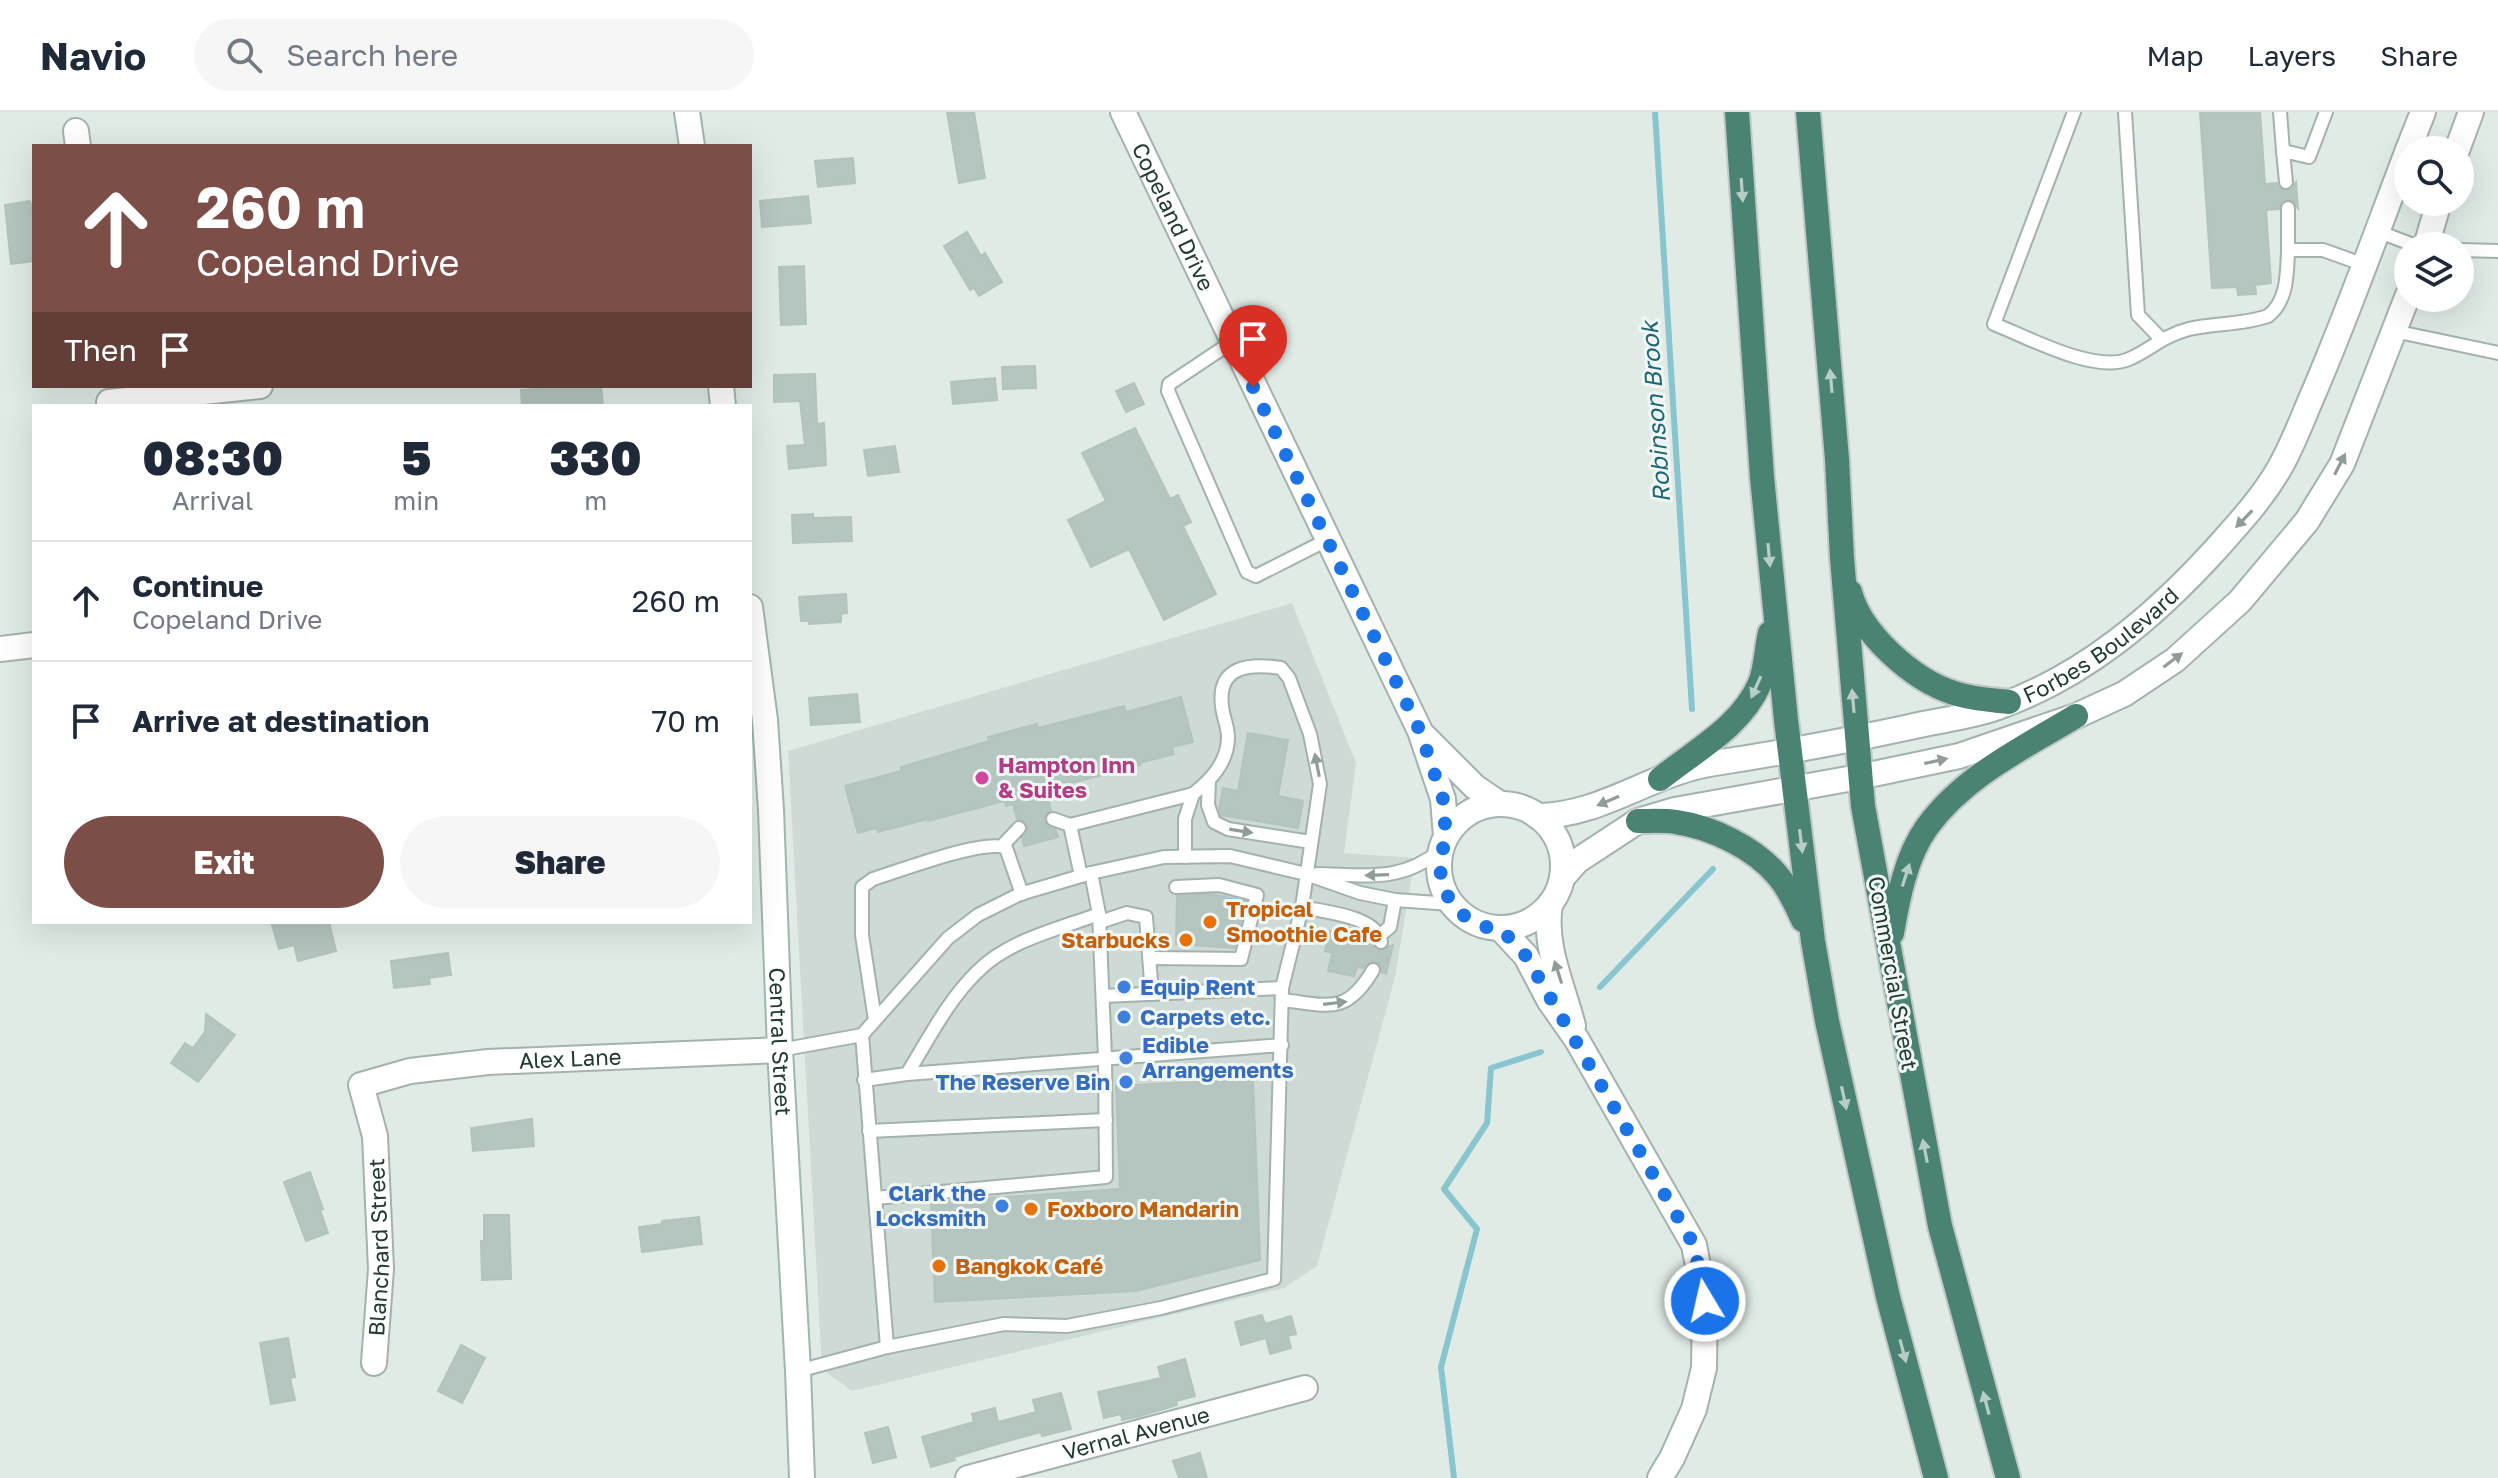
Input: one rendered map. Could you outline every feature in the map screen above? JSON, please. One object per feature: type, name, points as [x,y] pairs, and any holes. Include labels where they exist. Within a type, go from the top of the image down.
[{"type":"highway","points":[[1737,112],[1762,477],[1813,941],[1827,1021],[1888,1297],[1936,1478]]},
{"type":"highway","name":"Commercial Street","points":[[1808,112],[1859,777],[1940,1226],[2008,1478]]},
{"type":"highway","points":[[1842,558],[1854,608],[1881,643],[1906,667],[1952,692],[2009,702]]},
{"type":"highway","points":[[1660,779],[1723,733],[1750,701],[1761,682],[1775,612]]},
{"type":"highway","points":[[1889,951],[1904,878],[1925,829],[1959,791],[2076,716]]},
{"type":"highway","points":[[1638,821],[1675,822],[1708,829],[1754,855],[1777,874],[1789,890],[1813,941]]},
{"type":"street","points":[[687,112],[692,144]]},
{"type":"street","name":"Copeland Drive","points":[[1123,112],[1420,731]]},
{"type":"street","name":"Forbes Boulevard","points":[[2414,136],[2423,112]]},
{"type":"street","points":[[2462,136],[2471,112]]},
{"type":"street","name":"Forbes Boulevard","points":[[1537,816],[1561,816],[1587,810],[1702,765],[1856,740],[1971,715],[2009,702],[2080,667],[2158,609],[2255,507],[2281,466],[2343,326],[2394,187]]},
{"type":"street","name":"Forbes Boulevard","points":[[1562,878],[1577,861],[1638,821],[1675,810],[1959,756],[2076,716],[2124,694],[2175,660],[2240,601],[2307,521],[2342,464],[2401,312]]},
{"type":"street","points":[[109,398],[235,388]]},
{"type":"street","name":"Central Street","points":[[752,622],[765,720],[771,810],[802,1478]]},
{"type":"street","points":[[0,649],[32,645]]},
{"type":"street","points":[[1420,731],[1475,787],[1500,804]]},
{"type":"street","points":[[1420,731],[1443,799],[1439,878],[1451,904],[1473,922],[1501,929],[1528,922],[1550,904]]},
{"type":"street","points":[[1443,843],[1463,817],[1474,810],[1500,804],[1537,816],[1555,837],[1561,850],[1562,878],[1550,904],[1547,922],[1549,945],[1577,1040]]},
{"type":"street","points":[[1501,929],[1526,956],[1694,1245],[1705,1301],[1704,1368],[1694,1409],[1664,1476]]},
{"type":"street","name":"Alex Lane","points":[[361,1085],[410,1071],[488,1062],[780,1050]]},
{"type":"street","name":"Blanchard Street","points":[[361,1085],[375,1136],[381,1269],[374,1363]]},
{"type":"street","name":"Vernal Avenue","points":[[968,1478],[1305,1388]]},
{"type":"lane","points":[[2074,112],[1994,324],[2076,356],[2107,363],[2129,359],[2161,339],[2193,328],[2268,316],[2280,303],[2286,279],[2288,208]]},
{"type":"lane","points":[[2125,112],[2138,315],[2161,339]]},
{"type":"lane","points":[[2280,112],[2286,182]]},
{"type":"lane","points":[[2283,151],[2309,157],[2326,112]]},
{"type":"lane","points":[[2377,231],[2394,238]]},
{"type":"lane","points":[[2288,250],[2323,250],[2365,265]]},
{"type":"lane","points":[[2474,250],[2498,251]]},
{"type":"lane","points":[[2394,331],[2498,353]]},
{"type":"lane","points":[[1232,342],[1169,384],[1168,391],[1247,572],[1256,576],[1327,540]]},
{"type":"lane","points":[[798,1371],[887,1347],[1004,1324],[1067,1326],[1161,1308],[1274,1279],[1282,994],[1302,907],[1320,784],[1310,734],[1289,678],[1281,668],[1261,665],[1229,675],[1221,685],[1228,739],[1219,770],[1193,794],[1070,825],[1053,819]]},
{"type":"lane","points":[[1209,781],[1208,805],[1214,822],[1228,829],[1311,842]]},
{"type":"lane","points":[[1185,857],[1185,819],[1193,794]]},
{"type":"lane","points":[[875,1198],[1106,1177],[1099,918],[1070,825]]},
{"type":"lane","points":[[1002,846],[1019,828]]},
{"type":"lane","points":[[1306,874],[1400,874],[1423,864],[1443,843]]},
{"type":"lane","points":[[875,1020],[862,935],[862,887],[873,879],[997,844],[1006,848],[1022,894]]},
{"type":"lane","points":[[780,1050],[862,1035],[948,938],[978,915],[1022,894],[1164,857],[1230,856],[1306,874],[1360,893],[1395,900],[1451,904]]},
{"type":"lane","points":[[1150,958],[1241,959],[1257,895],[1219,885],[1176,887]]},
{"type":"lane","points":[[1302,907],[1363,921],[1374,927],[1380,938],[1390,927],[1395,900]]},
{"type":"lane","points":[[907,1074],[932,1032],[978,971],[1019,943],[1099,918],[1127,913],[1146,917],[1152,994]]},
{"type":"lane","points":[[1103,996],[1282,994],[1342,1004],[1352,999],[1373,970]]},
{"type":"lane","points":[[862,1035],[887,1347]]},
{"type":"lane","points":[[864,1080],[1105,1057],[1282,1045]]},
{"type":"lane","points":[[869,1131],[1106,1120]]},
{"type":"shaded area","points":[[1292,603],[1356,763],[1344,853],[1415,858],[1395,977],[1317,1266],[1284,1288],[852,1391],[822,1369],[788,751]]},
{"type":"building","points":[[947,112],[974,112],[985,178],[959,183]]},
{"type":"building","points":[[2200,112],[2260,112],[2265,184],[2277,183],[2279,188],[2286,191],[2292,189],[2296,182],[2298,208],[2287,199],[2279,209],[2266,210],[2271,283],[2255,285],[2256,294],[2238,295],[2237,287],[2212,288]]},
{"type":"building","points":[[853,158],[855,183],[818,187],[815,161]]},
{"type":"building","points":[[808,196],[811,223],[762,227],[760,201]]},
{"type":"building","points":[[30,201],[32,261],[11,264],[5,205]]},
{"type":"building","points":[[967,232],[981,256],[985,253],[1002,282],[979,296],[974,288],[970,290],[944,246]]},
{"type":"building","points":[[804,266],[806,324],[781,325],[779,267]]},
{"type":"building","points":[[1035,366],[1036,388],[1003,389],[1002,367]]},
{"type":"building","points":[[815,374],[817,424],[824,423],[826,465],[789,469],[787,446],[805,445],[800,401],[774,402],[774,375]]},
{"type":"building","points":[[995,378],[997,400],[953,404],[951,382]]},
{"type":"building","points":[[1134,383],[1144,404],[1126,412],[1116,391]]},
{"type":"building","points":[[601,388],[603,404],[522,404],[521,390]]},
{"type":"building","points":[[1135,428],[1170,499],[1178,495],[1191,522],[1183,526],[1216,594],[1164,620],[1129,549],[1091,567],[1068,520],[1106,501],[1082,453]]},
{"type":"building","points":[[895,446],[899,472],[868,476],[864,450]]},
{"type":"building","points":[[813,514],[813,518],[851,517],[852,541],[793,543],[792,515]]},
{"type":"building","points":[[846,594],[847,613],[841,614],[841,622],[809,624],[809,621],[801,621],[799,597]]},
{"type":"building","points":[[857,694],[860,722],[811,725],[809,698]]},
{"type":"building","name":"Hampton Inn & Suites","points":[[1181,697],[1193,742],[1172,747],[1174,754],[1056,787],[1057,792],[1047,795],[1051,810],[1044,820],[1056,830],[1058,837],[1024,846],[1022,838],[1027,825],[1017,819],[1013,804],[1006,806],[1004,801],[878,832],[877,828],[858,833],[845,786],[901,771],[901,767],[1037,724],[1038,728],[1124,706],[1126,712]]},
{"type":"building","points":[[1248,733],[1288,740],[1278,796],[1303,801],[1298,828],[1221,815],[1223,788],[1238,791]]},
{"type":"building","name":"Tropical Smoothie Cafe","points":[[1211,894],[1246,901],[1234,948],[1176,944],[1177,896]]},
{"type":"building","points":[[329,924],[336,951],[298,961],[294,945],[279,949],[272,925]]},
{"type":"building","points":[[1341,925],[1364,933],[1363,938],[1370,940],[1379,951],[1393,945],[1386,974],[1381,972],[1379,963],[1373,961],[1363,968],[1357,967],[1354,976],[1328,971],[1332,953],[1325,951],[1330,931],[1339,933]]},
{"type":"building","points":[[448,953],[451,975],[429,978],[430,984],[394,988],[391,961]]},
{"type":"building","points":[[206,1014],[235,1035],[198,1082],[171,1063],[185,1043],[193,1048],[205,1032]]},
{"type":"building","points":[[1253,1079],[1260,1260],[1136,1291],[935,1302],[931,1202],[1120,1189],[1116,1086]]},
{"type":"building","points":[[532,1119],[534,1146],[473,1151],[471,1128]]},
{"type":"building","points":[[310,1172],[328,1233],[306,1241],[284,1182]]},
{"type":"building","points":[[484,1215],[509,1215],[511,1279],[482,1280]]},
{"type":"building","points":[[699,1217],[702,1244],[642,1252],[639,1227]]},
{"type":"building","points":[[1262,1315],[1265,1324],[1291,1316],[1296,1334],[1288,1336],[1291,1348],[1270,1354],[1266,1338],[1241,1345],[1235,1322]]},
{"type":"building","points":[[288,1338],[295,1377],[290,1378],[295,1400],[271,1404],[260,1343]]},
{"type":"building","points":[[461,1345],[485,1358],[462,1403],[438,1391]]},
{"type":"building","points":[[1185,1359],[1195,1396],[1140,1416],[1122,1420],[1121,1414],[1104,1418],[1098,1392],[1161,1378],[1158,1367]]},
{"type":"building","points":[[1061,1393],[1071,1429],[1042,1436],[1041,1432],[1004,1442],[931,1467],[922,1437],[974,1422],[972,1414],[995,1408],[998,1422],[1036,1412],[1033,1400]]},
{"type":"building","points":[[888,1427],[896,1457],[873,1463],[865,1433]]},
{"type":"building","points":[[1200,1453],[1207,1478],[1179,1478],[1173,1461]]},
{"type":"waterway","name":"Robinson Brook","points":[[1655,112],[1692,709]]},
{"type":"waterway","name":"Robinson Brook","points":[[1600,987],[1713,869]]},
{"type":"waterway","name":"Robinson Brook","points":[[1454,1478],[1441,1367],[1477,1229],[1444,1189],[1487,1123],[1491,1068],[1541,1052]]},
{"type":"place","name":"Hampton Inn & Suites","points":[[982,778]]},
{"type":"place","name":"Tropical Smoothie Cafe","points":[[1210,922]]},
{"type":"place","name":"Starbucks","points":[[1186,940]]},
{"type":"place","name":"Equip Rent","points":[[1124,987]]},
{"type":"place","name":"Carpets etc.","points":[[1124,1017]]},
{"type":"place","name":"Edible Arrangements","points":[[1126,1058]]},
{"type":"place","name":"The Reserve Bin","points":[[1126,1082]]},
{"type":"place","name":"Clark the Locksmith","points":[[1002,1206]]},
{"type":"place","name":"Foxboro Mandarin","points":[[1031,1209]]},
{"type":"place","name":"Bangkok Café","points":[[939,1266]]},
{"type":"route","points":[[1253,387],[1420,731],[1443,799],[1446,837],[1441,850],[1439,878],[1444,891],[1461,914],[1486,927],[1501,929],[1526,956],[1694,1245],[1705,1301]]}]
